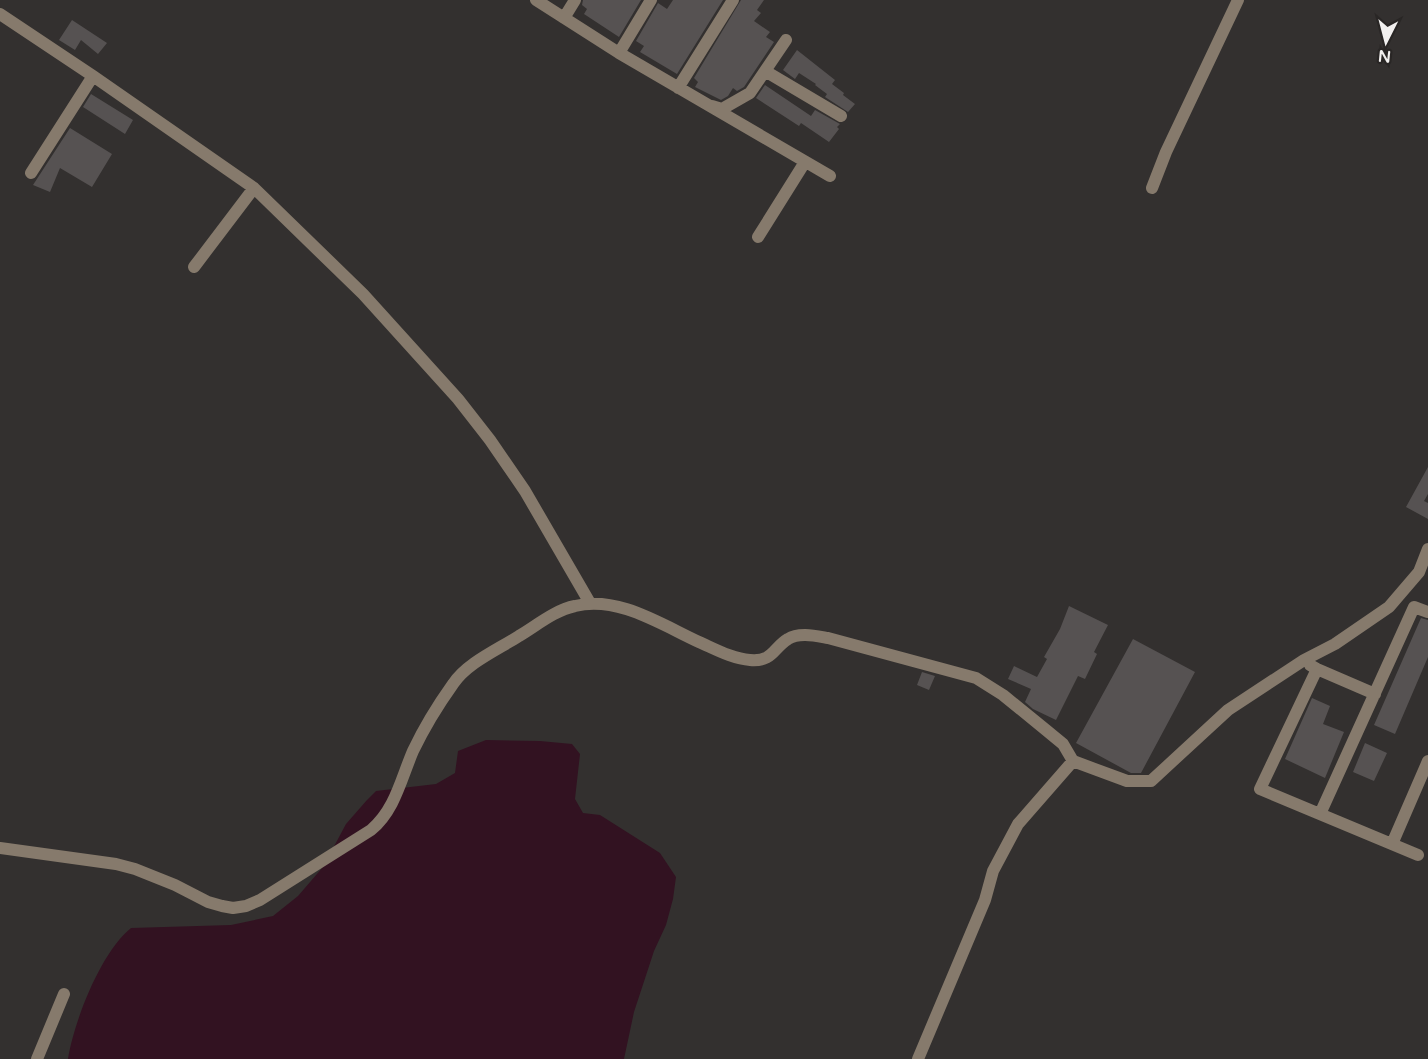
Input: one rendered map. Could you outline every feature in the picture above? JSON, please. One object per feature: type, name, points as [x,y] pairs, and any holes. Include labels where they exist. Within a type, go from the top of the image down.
[{"type":"street","points":[[536,0],[618,53],[830,176]]},
{"type":"street","points":[[564,18],[575,0]]},
{"type":"street","points":[[618,53],[651,0]]},
{"type":"street","points":[[678,88],[733,0]]},
{"type":"street","points":[[1152,188],[1166,152],[1238,0]]},
{"type":"street","points":[[0,14],[254,188],[363,294],[458,399],[490,440],[525,491],[590,603]]},
{"type":"street","points":[[703,103],[722,109],[750,93],[786,40]]},
{"type":"street","points":[[765,71],[841,116]]},
{"type":"street","points":[[31,173],[93,76]]},
{"type":"street","points":[[758,237],[805,162]]},
{"type":"street","points":[[194,267],[254,188]]},
{"type":"street","points":[[0,849],[116,864],[154,875],[208,902],[233,908],[246,906],[260,900],[384,820],[421,735],[454,681],[464,672],[563,610],[590,603],[616,606],[634,612],[727,654],[748,660],[761,660],[770,656],[787,639],[796,635],[808,635],[828,638],[976,678],[1003,695],[1063,744],[1073,761],[1127,781],[1151,781],[1228,710],[1304,660],[1335,644],[1389,607],[1419,572],[1428,549]]},
{"type":"street","points":[[1320,814],[1414,607],[1428,612]]},
{"type":"street","points":[[1304,660],[1317,669],[1375,694]]},
{"type":"street","points":[[1317,669],[1260,789],[1418,855]]},
{"type":"street","points":[[918,1059],[985,900],[993,871],[1018,824],[1073,761]]},
{"type":"street","points":[[1392,844],[1428,761]]},
{"type":"street","points":[[37,1059],[64,994]]},
{"type":"shaded area","points":[[486,740],[572,744],[580,754],[575,799],[583,813],[600,815],[660,853],[676,877],[666,925],[654,951],[634,1012],[624,1059],[68,1059],[76,1026],[90,988],[109,953],[131,928],[231,925],[273,916],[298,896],[323,867],[346,824],[376,791],[436,784],[455,773],[458,751]]},
{"type":"building","points":[[583,0],[641,0],[619,37],[584,14],[587,9],[582,5]]},
{"type":"building","points":[[673,0],[723,0],[677,74],[640,52],[644,46],[636,41],[658,3],[667,9]]},
{"type":"building","points":[[741,0],[764,0],[757,10],[761,13],[754,21],[770,32],[766,37],[774,42],[744,87],[737,91],[733,88],[728,96],[721,100],[695,87],[698,82],[694,78]]},
{"type":"building","points":[[72,20],[107,43],[98,54],[81,40],[75,50],[59,40]]},
{"type":"building","points":[[797,50],[835,80],[832,84],[855,104],[848,112],[825,97],[827,94],[799,73],[795,79],[783,70]]},
{"type":"building","points":[[765,85],[811,116],[815,110],[840,124],[837,127],[839,129],[829,142],[801,123],[799,126],[756,98]]},
{"type":"building","points":[[91,94],[133,120],[125,134],[83,107]]},
{"type":"building","points":[[70,128],[112,154],[92,187],[60,168],[50,192],[33,185]]},
{"type":"building","points":[[1428,467],[1428,494],[1424,501],[1428,503],[1428,519],[1406,507]]},
{"type":"building","points":[[1069,606],[1108,625],[1094,652],[1097,654],[1085,679],[1078,676],[1056,720],[1033,709],[1025,702],[1031,689],[1008,679],[1014,666],[1037,677],[1047,659],[1044,657],[1060,629]]},
{"type":"building","points":[[1421,618],[1428,620],[1428,657],[1395,734],[1374,725]]},
{"type":"building","points":[[1133,639],[1195,672],[1141,773],[1131,773],[1076,743]]},
{"type":"building","points":[[922,672],[935,676],[929,690],[917,685]]},
{"type":"building","points":[[1312,698],[1330,706],[1323,724],[1344,732],[1325,778],[1285,759]]},
{"type":"building","points":[[1365,743],[1387,753],[1374,781],[1353,772]]}]
